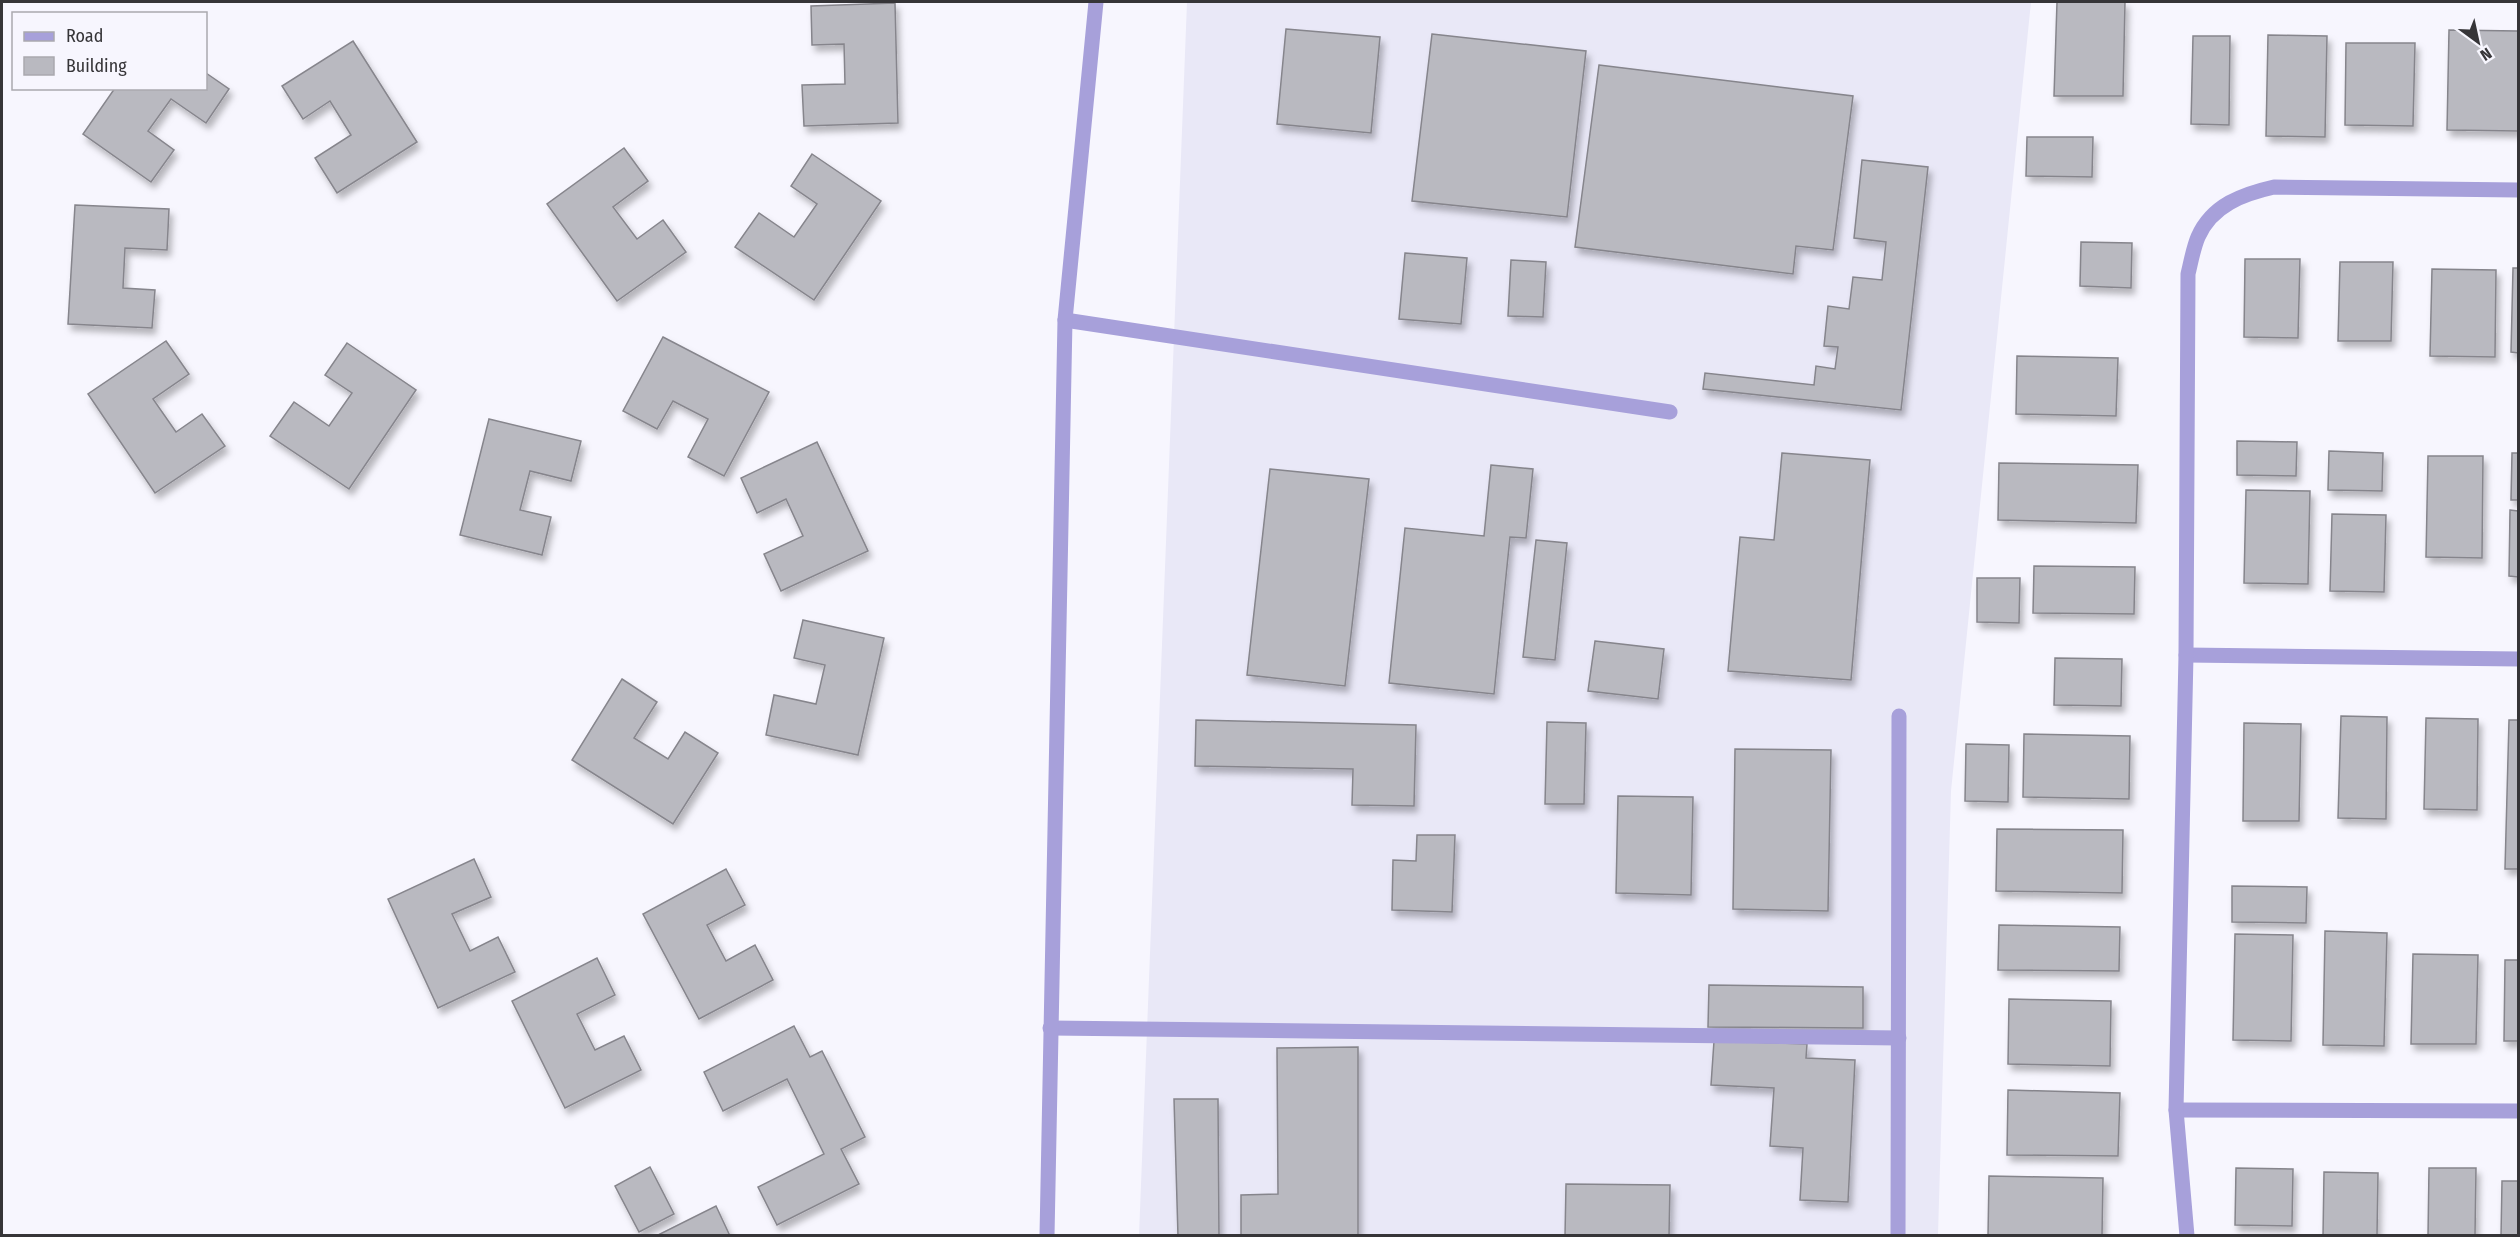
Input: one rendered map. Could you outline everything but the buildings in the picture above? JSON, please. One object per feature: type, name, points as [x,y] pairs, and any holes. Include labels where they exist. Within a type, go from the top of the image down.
[{"type":"street","points":[[1047,1236],[1065,320],[1096,2]]},
{"type":"street","points":[[2187,1236],[2176,1110],[2186,655],[2188,274],[2198,236],[2215,212],[2242,194],[2274,187],[2518,190]]},
{"type":"street","points":[[1065,320],[1670,412]]},
{"type":"street","points":[[2186,655],[2518,659]]},
{"type":"street","points":[[1898,1236],[1899,716]]},
{"type":"street","points":[[1050,1028],[1899,1038]]},
{"type":"street","points":[[2176,1110],[2518,1111]]},
{"type":"shaded area","points":[[1187,2],[2031,2],[1951,791],[1938,1235],[1139,1236]]}]
